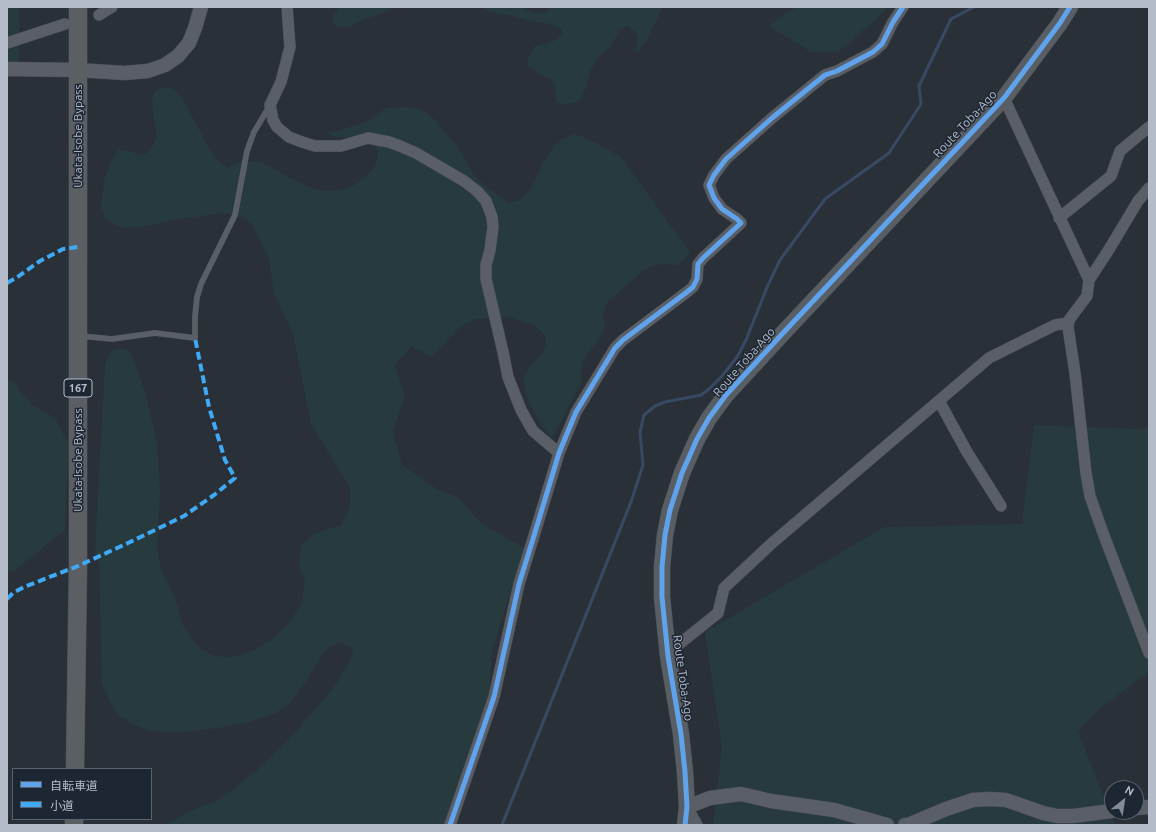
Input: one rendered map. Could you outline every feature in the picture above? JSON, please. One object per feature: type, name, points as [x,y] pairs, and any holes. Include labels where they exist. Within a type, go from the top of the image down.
[{"type":"highway","name":"Ukata-Isobe Bypass","points":[[75,768],[78,566],[78,7]]},
{"type":"main road","name":"Route Toba-Ago","points":[[685,825],[687,807],[685,772],[681,734],[668,653],[662,597],[662,567],[665,535],[670,510],[682,473],[697,439],[709,418],[726,395],[1004,98],[1060,23],[1070,7]]},
{"type":"street","points":[[99,15],[112,7]]},
{"type":"street","points":[[7,69],[78,70],[124,73],[148,71],[165,65],[178,56],[189,43],[201,7]]},
{"type":"street","points":[[287,7],[290,47],[281,82],[270,105],[273,120],[277,127],[289,137],[315,146],[341,146],[368,138],[389,142],[416,153],[464,181],[477,191],[486,201],[492,217],[493,227],[490,250],[486,265],[486,279],[508,377],[521,410],[533,432],[559,453]]},
{"type":"street","points":[[450,825],[494,697],[519,584],[559,453],[576,412],[615,348],[623,340],[688,292],[693,287],[697,279],[698,264],[741,223],[722,209],[714,198],[709,185],[714,175],[726,159],[767,123],[825,76],[849,65],[872,52],[882,44],[893,22],[903,7]]},
{"type":"street","points":[[7,43],[65,24]]},
{"type":"street","points":[[1004,98],[1089,280]]},
{"type":"street","points":[[1060,218],[1111,176],[1120,151],[1149,127]]},
{"type":"street","points":[[1149,188],[1138,201],[1089,280],[1087,296],[1068,323],[1090,496],[1149,653]]},
{"type":"street","points":[[668,653],[718,613],[724,588],[771,544],[989,358],[1055,325],[1068,323]]},
{"type":"street","points":[[939,401],[966,452],[1001,506]]},
{"type":"street","points":[[697,825],[687,807],[710,798],[740,794],[771,801],[834,810],[887,825]]},
{"type":"street","points":[[905,825],[973,800],[1006,800],[1043,813],[1057,816],[1073,816],[1104,812]]},
{"type":"lane","points":[[78,336],[112,339],[155,333],[195,338],[195,317],[200,284],[235,215],[247,151],[254,132],[270,105]]},
{"type":"green space","points":[[7,7],[19,7],[19,65],[7,81]]},
{"type":"green space","points":[[341,7],[391,7],[383,13],[366,18],[349,27],[339,27],[333,24],[332,19],[335,12]]},
{"type":"green space","points":[[482,7],[521,7],[534,12],[543,13],[548,11],[550,7],[663,7],[647,41],[643,44],[640,51],[635,52],[638,39],[636,32],[627,26],[621,29],[610,47],[598,58],[592,68],[586,88],[580,99],[576,102],[563,105],[556,101],[555,86],[553,81],[528,66],[527,60],[535,46],[556,40],[561,35],[562,30],[551,24],[533,22],[489,12]]},
{"type":"green space","points":[[800,7],[887,7],[882,14],[837,53],[811,52],[769,26],[788,11]]},
{"type":"green space","points":[[169,87],[178,93],[209,148],[217,159],[227,168],[240,161],[262,162],[290,178],[309,187],[320,190],[341,190],[353,186],[368,174],[375,166],[378,158],[378,151],[374,146],[346,137],[338,137],[329,134],[328,132],[335,132],[371,120],[379,112],[388,108],[416,108],[427,113],[437,122],[456,145],[466,160],[472,173],[485,186],[509,203],[519,200],[531,188],[541,166],[554,146],[562,139],[574,134],[584,137],[621,157],[690,252],[678,266],[668,264],[656,265],[646,269],[608,301],[603,314],[605,326],[601,336],[583,360],[581,383],[554,435],[551,437],[541,425],[527,398],[523,379],[530,366],[542,353],[545,347],[546,338],[542,332],[533,325],[504,316],[476,319],[461,326],[431,357],[412,346],[395,365],[405,396],[393,431],[402,465],[437,489],[459,498],[481,523],[524,548],[492,652],[489,702],[444,825],[167,825],[197,808],[219,800],[257,770],[290,738],[334,687],[353,655],[352,649],[341,642],[324,652],[307,680],[290,703],[276,713],[245,723],[218,728],[176,733],[150,731],[134,725],[119,715],[109,701],[102,684],[100,569],[95,551],[105,365],[113,350],[121,348],[127,350],[132,355],[145,392],[157,441],[160,492],[157,548],[162,572],[176,600],[184,628],[201,649],[214,656],[228,657],[241,655],[257,649],[269,641],[287,625],[302,604],[305,581],[299,565],[301,545],[314,534],[341,526],[350,507],[350,488],[311,424],[293,334],[274,293],[269,260],[253,225],[241,216],[222,213],[174,220],[147,226],[124,228],[105,219],[101,207],[105,176],[113,158],[119,149],[141,155],[146,154],[154,144],[157,135],[152,99],[154,92],[158,89]]},
{"type":"green space","points":[[7,379],[14,383],[31,404],[55,418],[69,445],[65,530],[14,571],[7,571]]},
{"type":"green space","points":[[1034,425],[1137,429],[1149,428],[1149,672],[1101,708],[1078,731],[1104,797],[1104,820],[1113,820],[1115,825],[713,825],[722,747],[705,632],[884,527],[1022,524]]},
{"type":"waterway","points":[[502,825],[631,502],[643,465],[640,432],[644,415],[655,406],[665,402],[701,395],[722,376],[737,357],[746,340],[768,285],[780,260],[825,199],[889,153],[921,104],[919,86],[951,19],[974,7]]},
{"type":"marked path","points":[[7,283],[40,261],[63,249],[78,247]]},
{"type":"marked path","points":[[7,599],[13,593],[24,587],[78,566],[184,516],[235,478],[225,460],[209,407],[195,338]]},
{"type":"cycle path","points":[[450,825],[494,697],[519,584],[559,453],[576,412],[615,348],[623,340],[693,287],[697,279],[698,264],[741,223],[722,209],[714,198],[709,185],[714,175],[726,159],[772,118],[825,75],[837,71],[873,52],[882,44],[893,22],[903,7]]},
{"type":"cycle path","points":[[685,825],[687,807],[685,772],[681,734],[668,656],[662,597],[662,567],[665,535],[670,510],[682,473],[697,439],[709,418],[726,395],[1004,98],[1060,23],[1070,7]]}]
